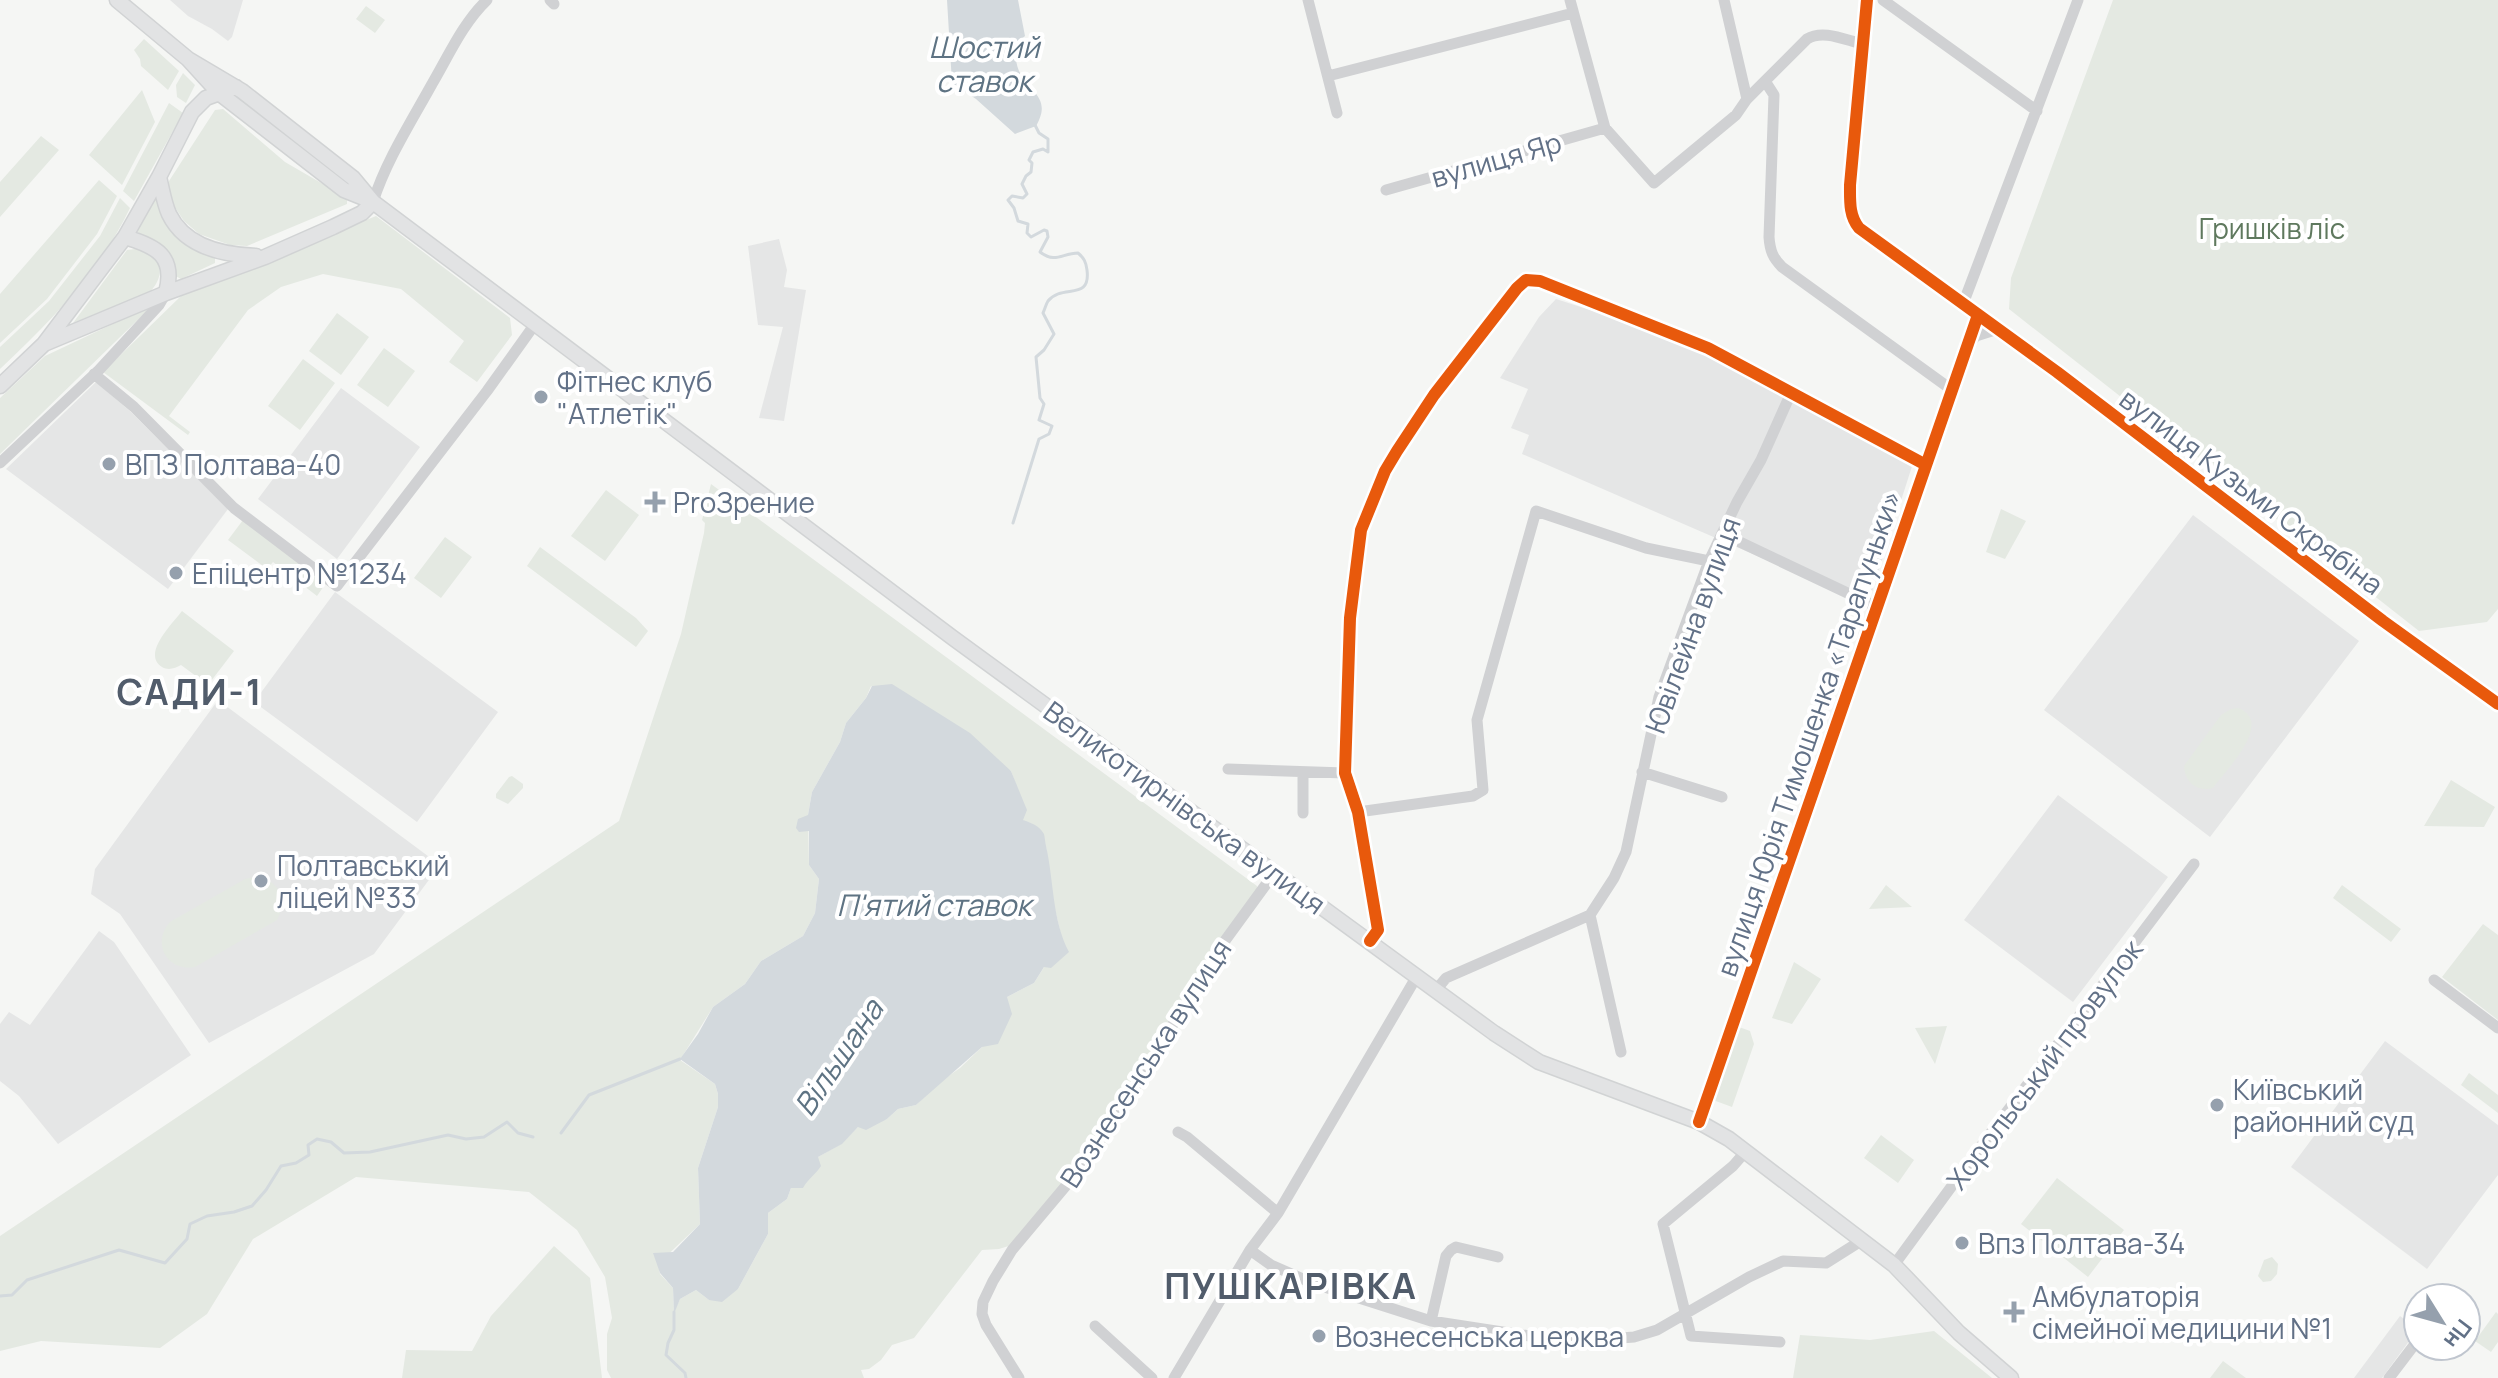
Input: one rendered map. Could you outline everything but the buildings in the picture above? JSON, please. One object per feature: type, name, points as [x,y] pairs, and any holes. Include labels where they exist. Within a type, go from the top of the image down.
[{"type":"main road","name":"Великотирнівська вулиця","points":[[117,0],[188,59],[219,93],[344,190],[373,202]]},
{"type":"main road","name":"Великотирнівська вулиця","points":[[188,59],[236,87],[353,178],[373,202],[965,648],[1494,1033],[1539,1062],[1699,1122],[1746,1151],[1864,1239],[1894,1265],[1959,1333],[2011,1378]]},
{"type":"main road","points":[[0,386],[44,344],[125,237],[192,112],[206,98],[236,87]]},
{"type":"main road","points":[[159,177],[168,212],[183,232],[196,242],[222,253],[265,257]]},
{"type":"main road","points":[[44,344],[166,293],[265,257],[362,213],[373,202]]},
{"type":"main road","points":[[125,237],[143,242],[163,255],[169,273],[166,293]]},
{"type":"street","points":[[373,202],[381,177],[439,71],[471,15],[487,0]]},
{"type":"street","points":[[1308,0],[1337,113]]},
{"type":"street","points":[[1570,0],[1605,128],[1654,183],[1736,115],[1747,99],[1807,39],[1815,34],[1862,44],[1867,0]]},
{"type":"street","points":[[1724,0],[1747,99]]},
{"type":"street","points":[[1883,0],[2037,111]]},
{"type":"street","points":[[1963,304],[2078,0]]},
{"type":"street","points":[[1328,76],[1573,13]]},
{"type":"street","name":"вулиця Кузьми Скрябіна","points":[[1862,44],[1850,185],[1853,221],[1868,236],[1998,329],[2383,621],[2498,704]]},
{"type":"street","points":[[1765,81],[1774,95],[1769,237],[1774,259],[1952,390]]},
{"type":"street","name":"вулиця Яр","points":[[1386,190],[1605,128]]},
{"type":"street","points":[[1370,941],[1378,930],[1358,812],[1345,773],[1350,618],[1361,530],[1385,471],[1397,451],[1434,395],[1526,280],[1540,281],[1708,348],[1926,465]]},
{"type":"street","points":[[0,463],[94,374],[159,305],[166,293]]},
{"type":"street","name":"вулиця Юрія Тимошенка «Тарапуньки»","points":[[1699,1122],[1978,315]]},
{"type":"street","points":[[94,374],[134,407],[234,508],[337,586],[535,324]]},
{"type":"street","points":[[1968,344],[1976,336],[1998,329]]},
{"type":"street","name":"Ювілейна вулиця","points":[[1590,915],[1623,861],[1659,697],[1709,561],[1761,460],[1791,393]]},
{"type":"street","points":[[1358,812],[1473,796],[1483,790],[1477,720],[1536,511],[1646,548],[1709,561]]},
{"type":"street","points":[[1723,534],[1877,607]]},
{"type":"street","points":[[1228,769],[1345,773]]},
{"type":"street","name":"Ювілейна вулиця","points":[[1642,772],[1722,797]]},
{"type":"street","points":[[1303,773],[1303,813]]},
{"type":"street","name":"Хорольський провулок","points":[[1894,1265],[2194,864]]},
{"type":"street","name":"Вознесенська вулиця","points":[[1019,1378],[982,1314],[983,1302],[993,1281],[1012,1250],[1080,1169],[1115,1119],[1216,953],[1275,872]]},
{"type":"street","points":[[1436,990],[1446,978],[1590,915],[1621,1052]]},
{"type":"street","points":[[1174,1378],[1250,1250],[1278,1213],[1417,976]]},
{"type":"street","points":[[2434,980],[2498,1028]]},
{"type":"street","points":[[1178,1132],[1278,1213]]},
{"type":"street","points":[[1746,1151],[1733,1166],[1663,1224],[1691,1336],[1780,1342]]},
{"type":"street","points":[[1250,1250],[1271,1265],[1312,1283],[1431,1321],[1569,1342],[1634,1337],[1657,1330],[1783,1261],[1826,1263],[1864,1239]]},
{"type":"street","points":[[1431,1321],[1446,1256],[1451,1250],[1456,1247],[1498,1257]]},
{"type":"street","points":[[1095,1326],[1152,1378]]},
{"type":"street","points":[[2389,1378],[2402,1361]]},
{"type":"shaded area","points":[[170,0],[243,0],[228,41],[188,16]]},
{"type":"shaded area","points":[[779,239],[787,270],[784,287],[806,290],[784,421],[759,418],[783,327],[758,325],[748,246]]},
{"type":"shaded area","points":[[1556,299],[1708,348],[1914,460],[1868,604],[1522,454],[1529,435],[1511,428],[1528,389],[1500,378],[1539,317]]},
{"type":"shaded area","points":[[96,382],[131,412],[228,509],[168,589],[6,469]]},
{"type":"shaded area","points":[[341,388],[420,447],[337,559],[258,499]]},
{"type":"shaded area","points":[[2193,515],[2359,641],[2210,837],[2044,710]]},
{"type":"shaded area","points":[[335,592],[498,712],[417,822],[254,702]]},
{"type":"shaded area","name":"Полтавський ліцей №33","points":[[218,700],[440,865],[374,954],[209,1043],[120,914],[91,894],[95,869]]},
{"type":"shaded area","points":[[2058,795],[2168,877],[2073,1002],[1964,920]]},
{"type":"shaded area","points":[[99,931],[114,942],[191,1055],[58,1144],[19,1096],[0,1081],[0,1024],[9,1012],[30,1025]]},
{"type":"shaded area","points":[[2385,1041],[2498,1125],[2498,1175],[2427,1269],[2291,1167]]},
{"type":"shaded area","points":[[2400,1316],[2402,1317],[2402,1351],[2382,1378],[2354,1378]]},
{"type":"green space","name":"Гришків ліс","points":[[2113,0],[2498,0],[2498,609],[2487,622],[2419,631],[2009,309],[2011,278]]},
{"type":"green space","points":[[366,6],[385,20],[375,33],[356,19]]},
{"type":"green space","points":[[144,39],[179,71],[168,90],[141,66],[134,50]]},
{"type":"green space","points":[[183,73],[195,85],[186,103],[177,97],[176,85]]},
{"type":"green space","points":[[142,90],[155,122],[122,185],[89,155]]},
{"type":"green space","points":[[169,103],[183,113],[134,201],[123,191]]},
{"type":"green space","points":[[223,109],[285,162],[347,198],[347,204],[247,246],[230,245],[199,234],[184,221],[174,206],[168,189],[169,181],[215,110]]},
{"type":"green space","points":[[41,136],[59,150],[0,217],[0,182]]},
{"type":"green space","points":[[99,180],[117,196],[97,234],[47,299],[0,343],[0,294]]},
{"type":"green space","points":[[120,198],[130,208],[104,253],[55,314],[0,369],[0,347],[49,301],[100,236]]},
{"type":"green space","points":[[153,199],[159,199],[215,254],[215,263],[181,279],[174,275],[167,250],[139,234],[137,229]]},
{"type":"green space","points":[[376,216],[510,318],[512,335],[477,382],[449,362],[464,341],[401,289],[323,274],[281,287],[248,310],[169,416],[190,432],[188,435],[103,372],[181,296]]},
{"type":"green space","points":[[135,249],[150,255],[159,265],[156,285],[150,292],[73,323],[127,250]]},
{"type":"green space","points":[[153,305],[0,454],[0,398],[45,356]]},
{"type":"green space","points":[[337,313],[369,337],[341,375],[309,351]]},
{"type":"green space","points":[[384,348],[415,371],[388,407],[357,385]]},
{"type":"green space","points":[[303,359],[335,383],[300,430],[268,406]]},
{"type":"green space","points":[[711,484],[1257,886],[1115,1115],[1018,1243],[982,1250],[914,1338],[892,1345],[881,1360],[869,1369],[861,1370],[864,1378],[611,1378],[607,1370],[607,1334],[612,1318],[605,1277],[577,1230],[529,1192],[356,1177],[253,1239],[207,1314],[160,1348],[41,1341],[0,1351],[0,1236],[619,821],[681,634],[704,533],[705,523],[702,520]],"holes":[[[871,686],[1011,771],[1023,820],[1046,847],[1062,939],[1034,983],[1007,997],[982,1047],[960,1068],[916,1105],[898,1109],[887,1119],[858,1127],[841,1144],[818,1157],[791,1188],[787,1199],[768,1213],[768,1234],[738,1289],[709,1300],[696,1290],[680,1299],[674,1312],[673,1288],[660,1274],[658,1264],[700,1224],[698,1168],[718,1107],[715,1084],[680,1060],[713,1007],[745,984],[761,961],[803,936],[815,913],[819,879],[809,865],[808,815],[812,792],[840,742],[846,723],[866,698]]]},
{"type":"green space","points":[[606,490],[639,515],[605,561],[571,536]]},
{"type":"green space","points":[[2001,509],[2026,521],[2005,559],[1986,552]]},
{"type":"green space","points":[[243,520],[326,583],[317,596],[273,562],[267,569],[228,540]]},
{"type":"green space","points":[[445,537],[472,557],[441,598],[414,578]]},
{"type":"green space","points":[[540,547],[636,618],[648,631],[636,647],[527,566]]},
{"type":"green space","points":[[182,611],[234,651],[208,685],[181,665],[167,669],[156,661],[155,654],[161,639]]},
{"type":"green space","points":[[2238,708],[2248,715],[2252,724],[2250,735],[2213,788],[2197,787],[2189,781],[2184,766],[2221,715]]},
{"type":"green space","points":[[512,776],[523,784],[523,788],[508,804],[496,798],[496,794]]},
{"type":"green space","points":[[2451,780],[2495,807],[2484,827],[2424,826]]},
{"type":"green space","points":[[254,877],[269,881],[279,891],[282,905],[277,920],[195,967],[177,965],[170,960],[162,947],[162,939],[170,922],[245,879]]},
{"type":"green space","points":[[1886,885],[1912,907],[1869,909]]},
{"type":"green space","points":[[2342,885],[2401,929],[2391,942],[2333,898]]},
{"type":"green space","points":[[2483,924],[2498,935],[2498,1020],[2442,977]]},
{"type":"green space","points":[[1794,962],[1821,979],[1792,1024],[1772,1018]]},
{"type":"green space","points":[[1947,1026],[1935,1064],[1915,1028]]},
{"type":"green space","points":[[1739,1027],[1750,1031],[1754,1044],[1732,1107],[1713,1100]]},
{"type":"green space","points":[[2469,1073],[2498,1095],[2498,1113],[2461,1085]]},
{"type":"green space","points":[[1881,1135],[1914,1160],[1898,1183],[1864,1158]]},
{"type":"green space","points":[[2057,1178],[2124,1230],[2088,1277],[2021,1224]]},
{"type":"green space","points":[[554,1246],[590,1278],[602,1378],[402,1378],[406,1350],[472,1351],[491,1316]]},
{"type":"green space","points":[[2272,1257],[2278,1264],[2277,1274],[2271,1281],[2263,1282],[2258,1276],[2264,1260]]},
{"type":"green space","points":[[2496,1312],[2498,1342],[2491,1352],[2482,1346],[2482,1331]]},
{"type":"green space","points":[[1934,1331],[1992,1378],[1793,1378],[1800,1335],[1870,1340]]},
{"type":"green space","points":[[2223,1361],[2246,1378],[2210,1378]]},
{"type":"water","name":"Шостий ставок","points":[[947,0],[1018,0],[1025,36],[1014,46],[1015,56],[1019,71],[1041,102],[1042,109],[1036,126],[1015,134],[976,99],[952,83]]},
{"type":"water","name":"П'ятий ставок","points":[[892,684],[970,733],[1011,771],[1027,810],[1023,820],[1037,826],[1044,834],[1056,914],[1069,952],[1051,968],[1044,967],[1034,983],[1007,997],[1012,1014],[998,1044],[982,1047],[916,1105],[898,1109],[866,1130],[858,1127],[842,1144],[818,1157],[821,1166],[803,1188],[791,1188],[787,1199],[768,1213],[768,1234],[738,1289],[722,1302],[709,1300],[696,1290],[680,1299],[674,1314],[673,1288],[660,1273],[653,1253],[673,1252],[700,1224],[698,1168],[718,1107],[715,1084],[680,1059],[713,1007],[745,984],[761,961],[803,936],[815,913],[819,879],[809,865],[809,831],[799,832],[796,828],[798,819],[808,815],[812,792],[840,742],[846,723],[872,686]]},
{"type":"waterway","name":"Вільшана","points":[[1013,523],[1039,439],[1049,434],[1052,426],[1039,420],[1044,404],[1040,398],[1036,357],[1054,334],[1043,313],[1054,296],[1080,289],[1087,280],[1085,262],[1078,253],[1055,258],[1040,252],[1048,237],[1047,231],[1031,237],[1027,233],[1028,224],[1018,221],[1008,200],[1012,196],[1023,198],[1027,194],[1022,184],[1031,172],[1032,163],[1029,160],[1033,152],[1043,149],[1048,152],[1048,139],[1039,133],[1034,123]]},
{"type":"waterway","points":[[561,1133],[589,1095],[680,1059]]},
{"type":"waterway","points":[[0,1296],[12,1295],[27,1280],[119,1250],[165,1263],[187,1239],[190,1224],[207,1216],[252,1206],[281,1166],[296,1163],[309,1155],[308,1145],[317,1139],[331,1142],[344,1153],[370,1152],[448,1135],[466,1139],[484,1137],[507,1122],[518,1133],[533,1137]]},
{"type":"waterway","name":"Вільшана","points":[[674,1312],[674,1330],[666,1355],[685,1373],[686,1378]]},
{"type":"cycle path","points":[[1867,0],[1850,185],[1852,213],[1859,228],[2057,372],[2383,621],[2498,704]]},
{"type":"cycle path","points":[[1370,941],[1378,930],[1358,812],[1345,773],[1350,618],[1361,530],[1385,471],[1397,451],[1434,395],[1526,280],[1540,281],[1708,348],[1926,465]]},
{"type":"cycle path","points":[[1699,1122],[1978,315]]},
{"type":"place","name":"Фітнес клуб \"Атлетік\"","points":[[541,397]]},
{"type":"place","name":"ВПЗ Полтава-40","points":[[109,464]]},
{"type":"place","name":"ProЗрение","points":[[655,502]]},
{"type":"place","name":"Епіцентр №1234","points":[[176,573]]},
{"type":"place","name":"Полтавський ліцей №33","points":[[261,881]]},
{"type":"place","name":"Київський районний суд","points":[[2217,1105]]},
{"type":"place","name":"Впз Полтава-34","points":[[1962,1243]]},
{"type":"place","name":"Амбулаторія сімейної медицини №1","points":[[2014,1312]]},
{"type":"place","name":"Вознесенська церква","points":[[1319,1336]]},
{"type":"district","name":"САДИ-1","points":[[190,691]]},
{"type":"district","name":"ПУШКАРІВКА","points":[[1291,1285]]}]
